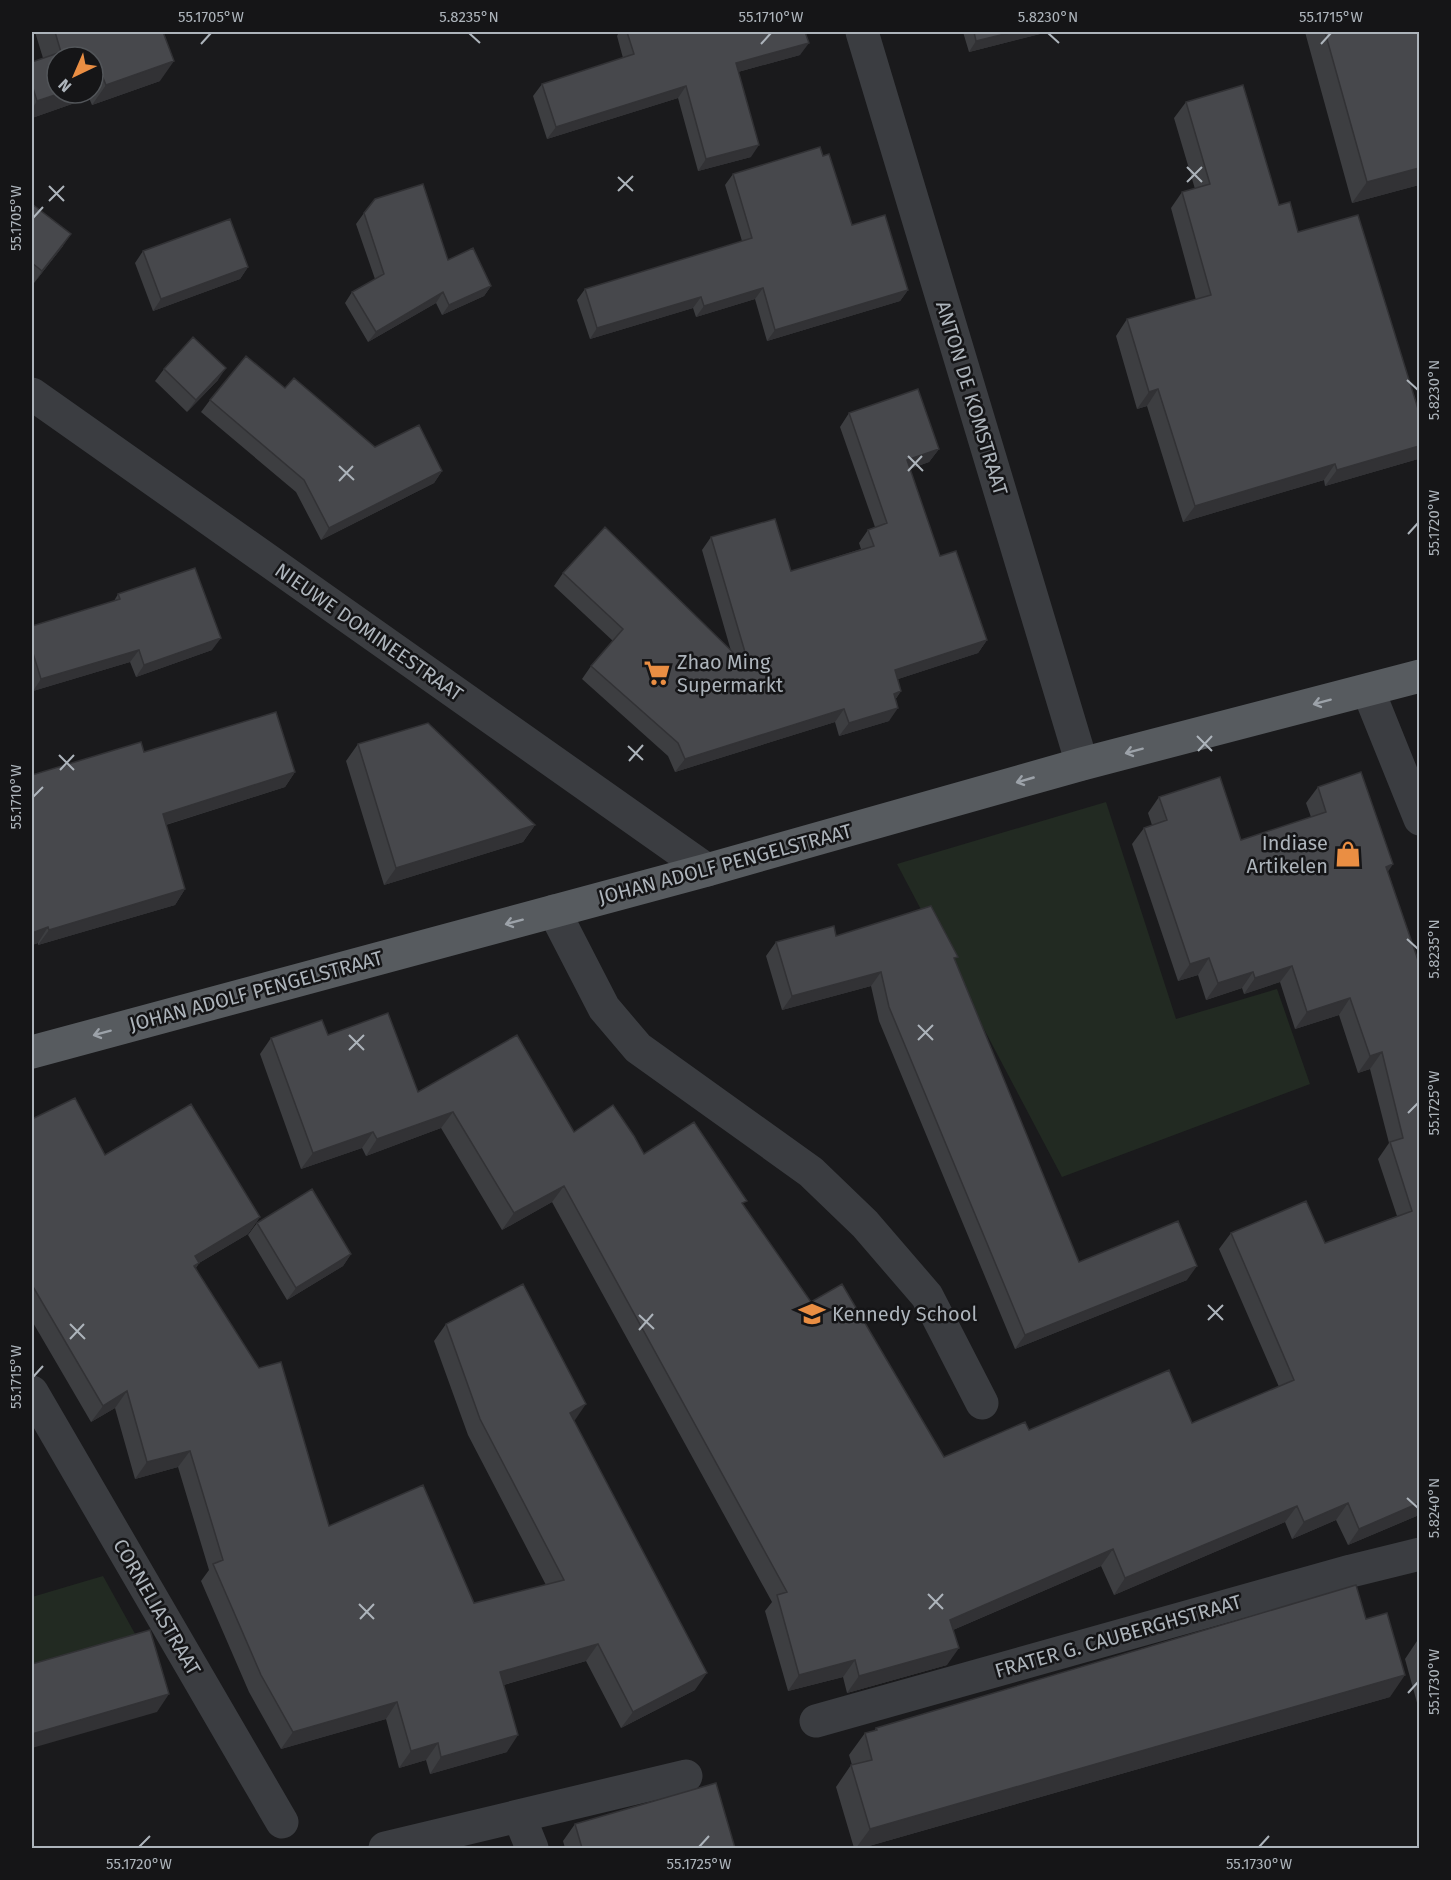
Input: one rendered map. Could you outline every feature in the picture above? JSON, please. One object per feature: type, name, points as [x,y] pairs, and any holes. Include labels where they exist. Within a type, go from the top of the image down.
[{"type":"main road","name":"JOHAN ADOLF PENGELSTRAAT","points":[[32,1052],[707,870],[1082,764],[1419,676]]},
{"type":"street","name":"ANTON DE KOMSTRAAT","points":[[862,32],[1082,764]]},
{"type":"street","name":"NIEUWE DOMINEESTRAAT","points":[[32,394],[707,870]]},
{"type":"street","points":[[1368,690],[1419,819]]},
{"type":"street","points":[[554,911],[604,1008],[638,1048],[811,1172],[865,1224],[927,1296],[982,1403]]},
{"type":"street","name":"CORNELIASTRAAT","points":[[32,1392],[282,1822]]},
{"type":"street","name":"FRATER G. CAUBERGHSTRAAT","points":[[816,1721],[1317,1580],[1419,1554]]},
{"type":"street","points":[[385,1848],[686,1776]]},
{"type":"street","points":[[519,1816],[532,1848]]},
{"type":"shaded area","points":[[1106,802],[1176,1019],[1277,989],[1310,1084],[1062,1177],[897,864]]},
{"type":"shaded area","points":[[103,1576],[139,1641],[32,1672],[32,1597]]},
{"type":"building","points":[[55,32],[163,32],[174,61],[106,85],[105,45],[59,45]]},
{"type":"building","points":[[627,32],[805,32],[809,43],[736,63],[759,145],[706,159],[686,86],[556,127],[542,84],[634,54]]},
{"type":"building","points":[[974,32],[1013,32],[976,41]]},
{"type":"building","points":[[1325,32],[1419,32],[1419,168],[1367,182]]},
{"type":"building","points":[[45,58],[45,98],[37,101],[32,85],[32,62]]},
{"type":"building","points":[[1243,85],[1279,205],[1290,202],[1298,232],[1358,215],[1419,412],[1419,446],[1337,470],[1335,464],[1195,506],[1158,389],[1149,392],[1127,319],[1211,295],[1182,192],[1210,184],[1186,102]]},
{"type":"building","points":[[820,147],[823,156],[829,154],[852,225],[885,215],[908,290],[775,330],[763,288],[704,306],[701,297],[597,328],[585,289],[752,238],[733,174]]},
{"type":"building","points":[[423,184],[448,260],[473,248],[491,286],[449,305],[443,292],[376,332],[352,292],[384,274],[364,213],[375,199]]},
{"type":"building","points":[[32,204],[71,234],[42,271],[32,263]]},
{"type":"building","points":[[230,219],[248,267],[161,299],[143,251]]},
{"type":"building","points":[[193,337],[226,368],[196,400],[164,369]]},
{"type":"building","points":[[246,356],[285,388],[294,378],[375,447],[419,425],[442,471],[329,528],[304,480],[210,400]]},
{"type":"building","points":[[918,389],[939,449],[907,460],[940,556],[956,551],[987,640],[895,670],[901,691],[894,694],[898,708],[849,723],[844,709],[685,759],[678,743],[591,666],[623,629],[563,573],[605,527],[750,669],[711,537],[775,519],[791,571],[874,546],[868,530],[887,523],[849,413]]},
{"type":"building","points":[[195,568],[221,638],[144,665],[139,650],[41,679],[32,650],[32,626],[120,599],[118,594]]},
{"type":"building","points":[[276,712],[295,772],[163,814],[185,889],[49,930],[48,927],[32,933],[32,775],[141,742],[144,752]]},
{"type":"building","points":[[428,723],[535,825],[396,868],[358,744]]},
{"type":"building","points":[[1361,772],[1393,864],[1386,867],[1419,963],[1419,1503],[1359,1529],[1348,1503],[1304,1522],[1297,1506],[1125,1578],[1113,1549],[950,1620],[959,1648],[859,1676],[855,1660],[799,1675],[777,1595],[787,1592],[564,1186],[514,1213],[453,1112],[377,1139],[373,1132],[313,1153],[271,1038],[322,1020],[328,1035],[388,1013],[418,1092],[517,1035],[574,1132],[613,1105],[644,1154],[694,1122],[747,1201],[742,1203],[811,1302],[842,1284],[944,1457],[1025,1422],[1029,1430],[1169,1370],[1192,1423],[1294,1380],[1231,1233],[1306,1201],[1325,1243],[1412,1211],[1390,1142],[1403,1138],[1382,1052],[1370,1056],[1350,998],[1307,1012],[1292,966],[1255,978],[1253,972],[1218,983],[1209,958],[1190,964],[1144,828],[1167,820],[1159,797],[1220,777],[1241,840],[1326,812],[1318,787]]},
{"type":"building","points":[[931,906],[958,957],[954,958],[1079,1262],[1178,1221],[1197,1266],[1025,1335],[889,1007],[881,972],[792,996],[776,942],[834,926],[836,936]]},
{"type":"building","points":[[75,1098],[105,1155],[191,1104],[260,1217],[195,1256],[199,1263],[194,1266],[259,1368],[281,1362],[329,1526],[423,1485],[474,1603],[564,1580],[480,1419],[446,1324],[523,1284],[586,1404],[570,1413],[707,1673],[633,1712],[598,1644],[500,1672],[518,1735],[441,1757],[438,1743],[411,1751],[397,1702],[293,1732],[261,1675],[213,1564],[223,1560],[190,1451],[147,1462],[127,1391],[103,1406],[32,1285],[32,1119]]},
{"type":"building","points":[[312,1189],[351,1254],[296,1288],[257,1223]]},
{"type":"building","points":[[1356,1585],[1366,1619],[1387,1613],[1405,1675],[870,1829],[851,1765],[872,1760],[865,1733]]},
{"type":"building","points":[[150,1630],[169,1694],[32,1734],[32,1664]]},
{"type":"building","points":[[716,1783],[735,1848],[582,1848],[575,1824]]},
{"type":"place","name":"Zhao Ming Supermarkt","points":[[657,673]]},
{"type":"place","name":"Indiase Artikelen","points":[[1348,854]]},
{"type":"place","name":"Kennedy School","points":[[812,1314]]}]
